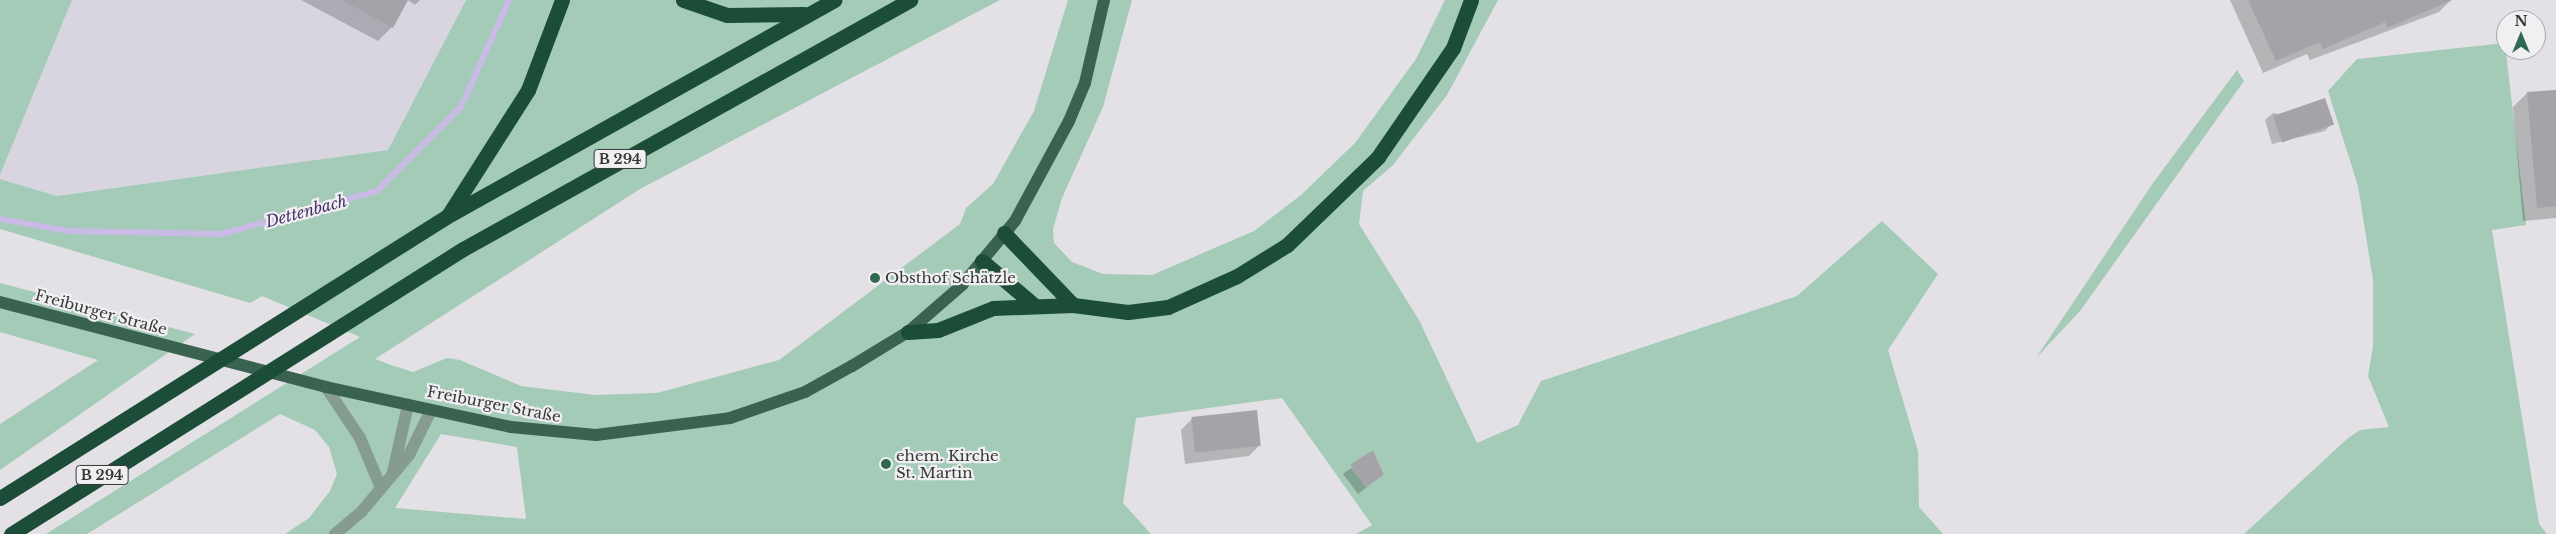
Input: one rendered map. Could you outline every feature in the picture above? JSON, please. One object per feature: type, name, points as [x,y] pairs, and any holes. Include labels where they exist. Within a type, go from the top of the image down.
[{"type":"highway","points":[[446,217],[528,90],[562,0]]},
{"type":"highway","points":[[683,0],[727,15],[808,14]]},
{"type":"highway","name":"B 294","points":[[0,498],[146,402],[446,217],[834,0]]},
{"type":"highway","name":"B 294","points":[[11,534],[336,327],[571,186],[910,0]]},
{"type":"highway","points":[[908,332],[938,330],[993,308],[1073,305],[1128,312],[1168,307],[1237,276],[1287,245],[1378,157],[1454,48],[1471,0]]},
{"type":"highway","points":[[1004,233],[1073,305]]},
{"type":"highway","points":[[982,261],[1034,305]]},
{"type":"main road","name":"Freiburger Straße","points":[[0,302],[326,386],[431,410],[566,434],[678,428],[730,418],[805,392],[908,332],[982,261],[1004,233],[1069,121],[1085,83],[1104,0]]},
{"type":"street","points":[[326,386],[360,438],[381,488]]},
{"type":"street","points":[[392,475],[408,405]]},
{"type":"street","points":[[335,534],[381,488],[409,455],[431,410]]},
{"type":"shaded area","points":[[72,0],[466,0],[388,150],[57,196],[0,179],[0,175]]},
{"type":"green space","points":[[0,0],[72,0],[0,175]]},
{"type":"green space","points":[[466,0],[1000,0],[640,189],[375,359],[413,372],[447,358],[460,360],[521,386],[595,395],[657,393],[779,360],[960,224],[966,208],[993,184],[1034,111],[1068,0],[1132,0],[1103,107],[1062,198],[1053,229],[1054,243],[1072,262],[1103,274],[1152,275],[1254,231],[1301,195],[1355,143],[1416,59],[1445,0],[1498,0],[1447,95],[1393,165],[1363,191],[1359,224],[1419,320],[1477,443],[1518,425],[1541,381],[1797,296],[1882,221],[1938,274],[1888,350],[1918,451],[1919,507],[1943,534],[1356,534],[1372,525],[1282,398],[1136,418],[1123,503],[1151,534],[285,534],[309,518],[330,491],[337,474],[329,447],[315,430],[280,414],[87,534],[46,534],[360,337],[262,296],[250,303],[0,229],[0,179],[57,196],[388,150]],"holes":[[[441,434],[517,447],[526,519],[395,508]],[[1373,450],[1384,475],[1366,487],[1350,466]]]},
{"type":"green space","points":[[2496,44],[2496,60],[2507,60],[2526,225],[2492,230],[2539,524],[2547,534],[2244,534],[2347,439],[2360,430],[2389,427],[2368,376],[2373,346],[2373,280],[2358,186],[2328,91],[2357,59]]},
{"type":"green space","points":[[2237,70],[2244,81],[2080,311],[2036,358],[2153,183]]},
{"type":"green space","points":[[0,283],[195,334],[0,470],[0,424],[98,360],[0,332]]},
{"type":"building","points":[[342,0],[408,0],[393,28]]},
{"type":"building","points":[[2248,0],[2452,0],[2387,28],[2385,22],[2323,49],[2320,42],[2276,61]]},
{"type":"building","points":[[2556,90],[2556,206],[2537,208],[2527,92]]},
{"type":"building","points":[[2325,98],[2334,124],[2282,142],[2273,116]]},
{"type":"building","points":[[1257,410],[1261,446],[1195,453],[1191,417]]},
{"type":"building","points":[[1373,450],[1384,475],[1366,487],[1350,465]]},
{"type":"waterway","name":"Dettenbach","points":[[0,219],[68,231],[222,234],[377,191],[461,107],[509,0]]},
{"type":"place","name":"Obsthof Schätzle","points":[[875,278]]},
{"type":"place","name":"ehem. Kirche St. Martin","points":[[886,464]]}]
